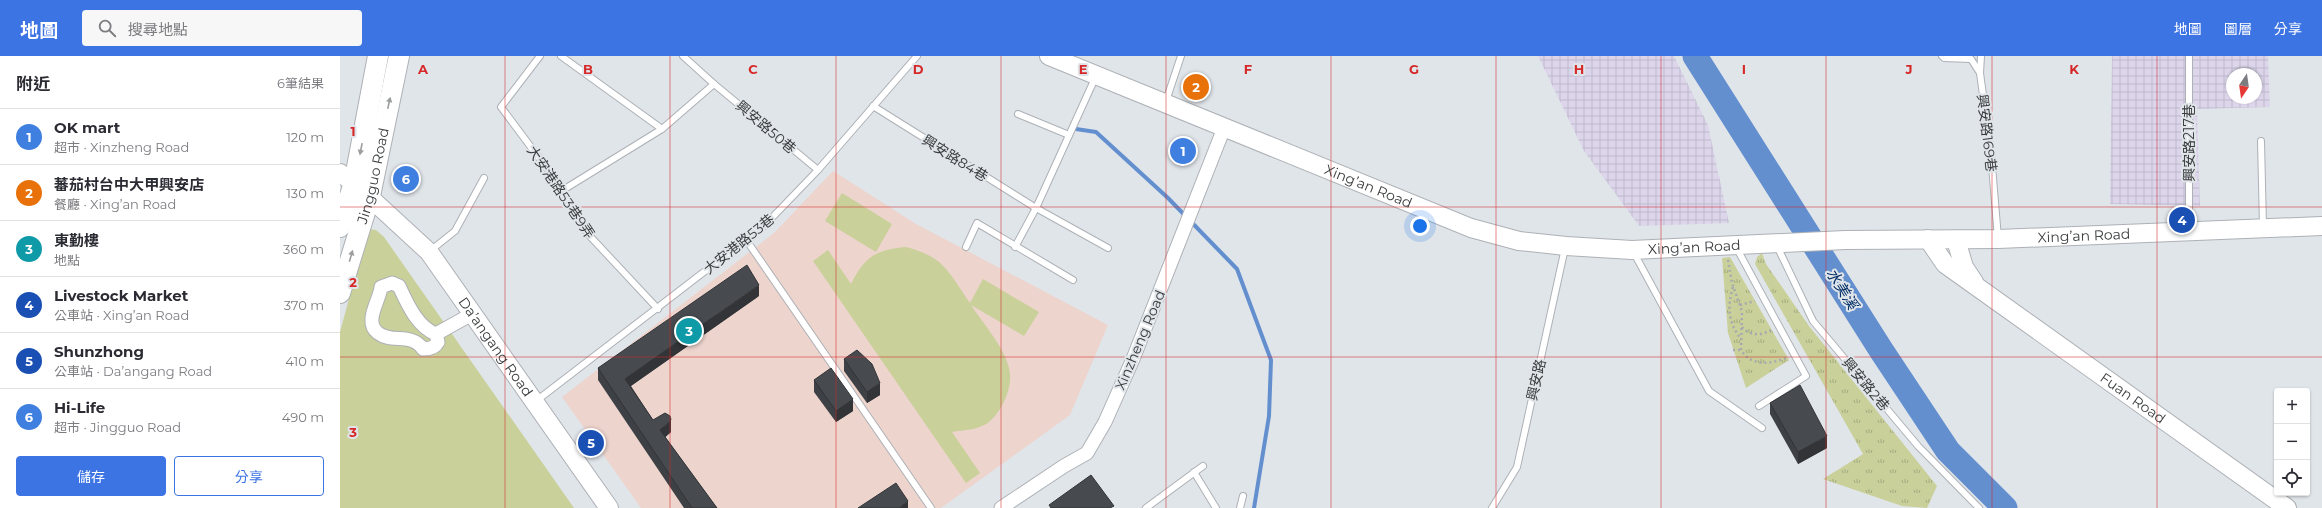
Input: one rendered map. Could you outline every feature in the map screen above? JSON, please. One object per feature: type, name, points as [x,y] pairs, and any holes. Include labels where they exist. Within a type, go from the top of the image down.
[{"type":"main road","name":"Jingguo Road","points":[[340,227],[345,179],[378,56]]},
{"type":"main road","name":"Jingguo Road","points":[[340,293],[370,196],[399,56]]},
{"type":"street","name":"Xing’an Road","points":[[1049,56],[1164,105],[1471,228],[1519,241],[1566,246],[1632,250],[1731,251],[1775,242],[1998,239],[2189,230],[2263,229],[2322,226]]},
{"type":"street","name":"Xinzheng Road","points":[[1001,508],[1064,466],[1087,453],[1105,422],[1133,359],[1224,128]]},
{"type":"street","name":"Da’angang Road","points":[[345,179],[370,196],[429,252],[533,403],[609,508]]},
{"type":"street","name":"Fuan Road","points":[[1928,239],[1945,264],[2288,508]]},
{"type":"street","name":"Fuan Road","points":[[1956,240],[1964,267],[1978,287]]},
{"type":"street","points":[[392,283],[399,286],[409,308],[431,333],[438,342],[430,349],[423,349],[419,343],[410,339],[384,338],[376,332],[372,320],[375,304],[380,295],[381,286],[392,283]]},
{"type":"street","points":[[431,333],[472,314]]},
{"type":"lane","name":"大安港路53巷9弄","points":[[540,56],[501,107],[563,190],[587,233],[658,309]]},
{"type":"lane","points":[[561,56],[662,129]]},
{"type":"lane","name":"興安路50巷","points":[[683,56],[714,84],[818,170]]},
{"type":"lane","name":"大安港路53巷","points":[[533,403],[658,309],[765,225],[818,170],[917,56]]},
{"type":"lane","points":[[1164,105],[1182,56]]},
{"type":"lane","points":[[1942,56],[1944,58],[1972,59],[1980,73]]},
{"type":"lane","name":"興安路169巷","points":[[1981,56],[1980,73],[1991,154],[1998,239]]},
{"type":"lane","name":"興安路217巷","points":[[2189,56],[2189,230]]},
{"type":"lane","points":[[1015,247],[1036,208],[1096,76]]},
{"type":"lane","points":[[563,190],[662,129],[714,84]]},
{"type":"lane","name":"興安路84巷","points":[[874,106],[1036,208],[1108,248]]},
{"type":"lane","points":[[1018,114],[1069,135]]},
{"type":"lane","points":[[2261,141],[2263,229]]},
{"type":"lane","points":[[429,252],[455,231],[484,178]]},
{"type":"lane","points":[[966,246],[977,223],[1015,247],[1073,280]]},
{"type":"lane","name":"興安路2巷","points":[[1775,242],[1813,321],[1918,446],[1979,508]]},
{"type":"lane","points":[[749,244],[931,508]]},
{"type":"lane","name":"興安路","points":[[1492,508],[1517,467],[1566,246]]},
{"type":"lane","points":[[1632,250],[1709,391],[1762,428]]},
{"type":"lane","points":[[1731,251],[1763,298],[1806,376],[1759,406]]},
{"type":"lane","points":[[1146,508],[1203,466]]},
{"type":"lane","points":[[1194,472],[1216,508]]},
{"type":"lane","points":[[1240,508],[1243,496]]},
{"type":"path","points":[[1731,251],[1734,287],[1740,305],[1742,327],[1741,350],[1750,360],[1764,363],[1794,355]]},
{"type":"path","points":[[1734,287],[1729,305],[1729,315],[1732,326],[1741,339]]},
{"type":"path","points":[[1740,305],[1763,298]]},
{"type":"path","points":[[1742,327],[1748,332],[1758,334],[1768,332],[1778,325]]},
{"type":"path","points":[[1733,350],[1741,350]]},
{"type":"shaded area","points":[[1538,56],[1674,56],[1708,125],[1729,223],[1639,226],[1584,151]]},
{"type":"shaded area","points":[[2112,56],[2268,56],[2270,107],[2197,109],[2200,206],[2110,204]]},
{"type":"shaded area","points":[[833,171],[916,224],[1108,325],[1070,415],[941,508],[641,508],[562,397],[774,233]]},
{"type":"green space","points":[[842,193],[892,224],[876,252],[825,221]]},
{"type":"green space","points":[[368,229],[376,230],[384,237],[574,508],[340,508],[340,332]]},
{"type":"green space","points":[[906,247],[919,251],[938,261],[951,275],[970,303],[983,279],[1039,312],[1024,336],[971,305],[993,335],[1002,351],[1009,368],[1010,383],[1002,406],[988,423],[979,427],[952,432],[980,473],[966,483],[813,261],[828,250],[851,284],[861,267],[872,256],[887,250]]},
{"type":"green space","points":[[1762,253],[1766,264],[1809,326],[1937,486],[1927,508],[1902,506],[1823,479],[1863,454],[1755,264],[1757,257]]},
{"type":"green space","points":[[1730,257],[1789,360],[1746,388],[1728,333],[1722,258]]},
{"type":"building","points":[[747,265],[759,285],[625,379],[653,420],[665,413],[670,416],[671,420],[660,430],[717,508],[692,508],[598,368]]},
{"type":"building","points":[[857,350],[872,364],[880,383],[867,392],[844,359]]},
{"type":"building","points":[[831,368],[853,399],[836,411],[814,380]]},
{"type":"building","points":[[1800,385],[1827,436],[1798,452],[1770,403]]},
{"type":"building","points":[[1091,475],[1114,506],[1110,508],[1051,508],[1049,505]]},
{"type":"building","points":[[896,483],[908,501],[899,508],[858,508]]},
{"type":"waterway","name":"水美溪","points":[[1695,56],[1881,350],[1948,451],[2005,508]]},
{"type":"waterway","points":[[1076,129],[1096,132],[1168,198],[1237,269],[1271,360],[1269,416],[1254,508]]},
{"type":"place","name":"蕃茄村台中大甲興安店","points":[[1196,87]]},
{"type":"place","name":"OK mart","points":[[1183,151]]},
{"type":"place","name":"Hi-Life","points":[[406,179]]},
{"type":"place","name":"Livestock Market","points":[[2182,220]]},
{"type":"place","name":"東勤樓","points":[[689,331]]},
{"type":"place","name":"Shunzhong","points":[[591,443]]}]
